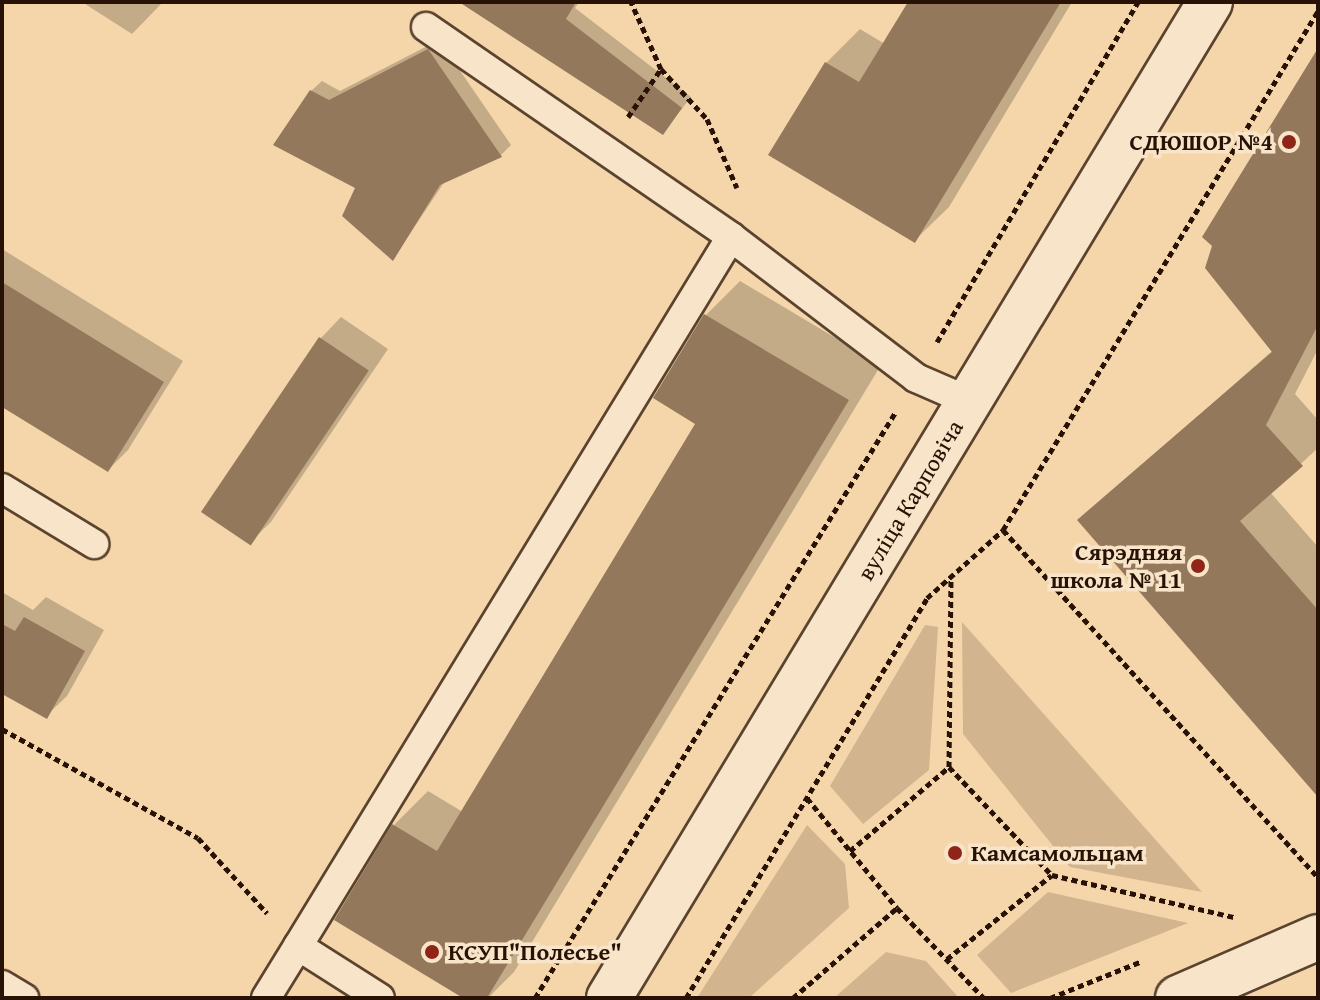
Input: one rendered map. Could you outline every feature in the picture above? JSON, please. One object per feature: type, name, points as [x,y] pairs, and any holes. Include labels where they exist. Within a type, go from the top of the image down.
[{"type":"street","name":"вуліца Карповіча","points":[[609,998],[1210,2]]},
{"type":"street","points":[[1178,998],[1318,937]]},
{"type":"lane","points":[[426,27],[731,237],[916,378],[969,401]]},
{"type":"lane","points":[[266,998],[731,237]]},
{"type":"lane","points":[[2,488],[94,544]]},
{"type":"lane","points":[[298,946],[380,998]]},
{"type":"lane","points":[[2,985],[24,998]]},
{"type":"path","points":[[631,2],[661,69],[707,119],[738,190]]},
{"type":"path","points":[[535,998],[916,378],[1138,2]]},
{"type":"path","points":[[686,998],[927,598],[1003,530],[1318,11]]},
{"type":"path","points":[[604,150],[661,69]]},
{"type":"path","points":[[1003,530],[1318,878]]},
{"type":"path","points":[[951,576],[949,767],[1052,875],[1245,920]]},
{"type":"path","points":[[2,729],[198,838],[298,946]]},
{"type":"path","points":[[850,851],[949,767]]},
{"type":"path","points":[[807,798],[897,908],[984,998]]},
{"type":"path","points":[[947,959],[1052,875]]},
{"type":"path","points":[[793,998],[897,908]]},
{"type":"shaded area","points":[[962,622],[1202,892],[1070,867],[963,734]]},
{"type":"shaded area","points":[[925,625],[938,627],[929,770],[863,824],[830,786]]},
{"type":"shaded area","points":[[807,825],[845,864],[849,908],[749,998],[697,998]]},
{"type":"shaded area","points":[[1048,892],[1188,923],[1011,993],[977,955]]},
{"type":"shaded area","points":[[886,952],[926,961],[959,998],[834,998]]},
{"type":"building","points":[[459,2],[576,2],[566,19],[682,108],[663,135]]},
{"type":"building","points":[[908,2],[1061,2],[915,243],[768,155],[825,62],[859,82]]},
{"type":"building","name":"Сярэдняя школа № 11","points":[[1318,48],[1318,325],[1266,425],[1303,466],[1240,521],[1318,610],[1318,797],[1077,520],[1272,352],[1205,268],[1212,246],[1202,237]]},
{"type":"building","points":[[428,49],[502,157],[440,185],[393,261],[342,216],[355,188],[273,145],[310,90],[329,100]]},
{"type":"building","points":[[2,282],[164,382],[108,472],[2,407]]},
{"type":"building","points":[[704,314],[849,400],[487,998],[463,998],[334,920],[392,824],[437,851],[695,424],[653,398]]},
{"type":"building","points":[[319,337],[369,371],[251,545],[201,512]]},
{"type":"building","points":[[24,617],[85,651],[47,719],[2,694],[2,624],[15,631]]},
{"type":"place","name":"СДЮШОР №4","points":[[1289,142]]},
{"type":"place","name":"Сярэдняя школа № 11","points":[[1198,566]]},
{"type":"place","name":"Камсамольцам","points":[[955,853]]},
{"type":"place","name":"КСУП\"Полесье\"","points":[[432,952]]}]
